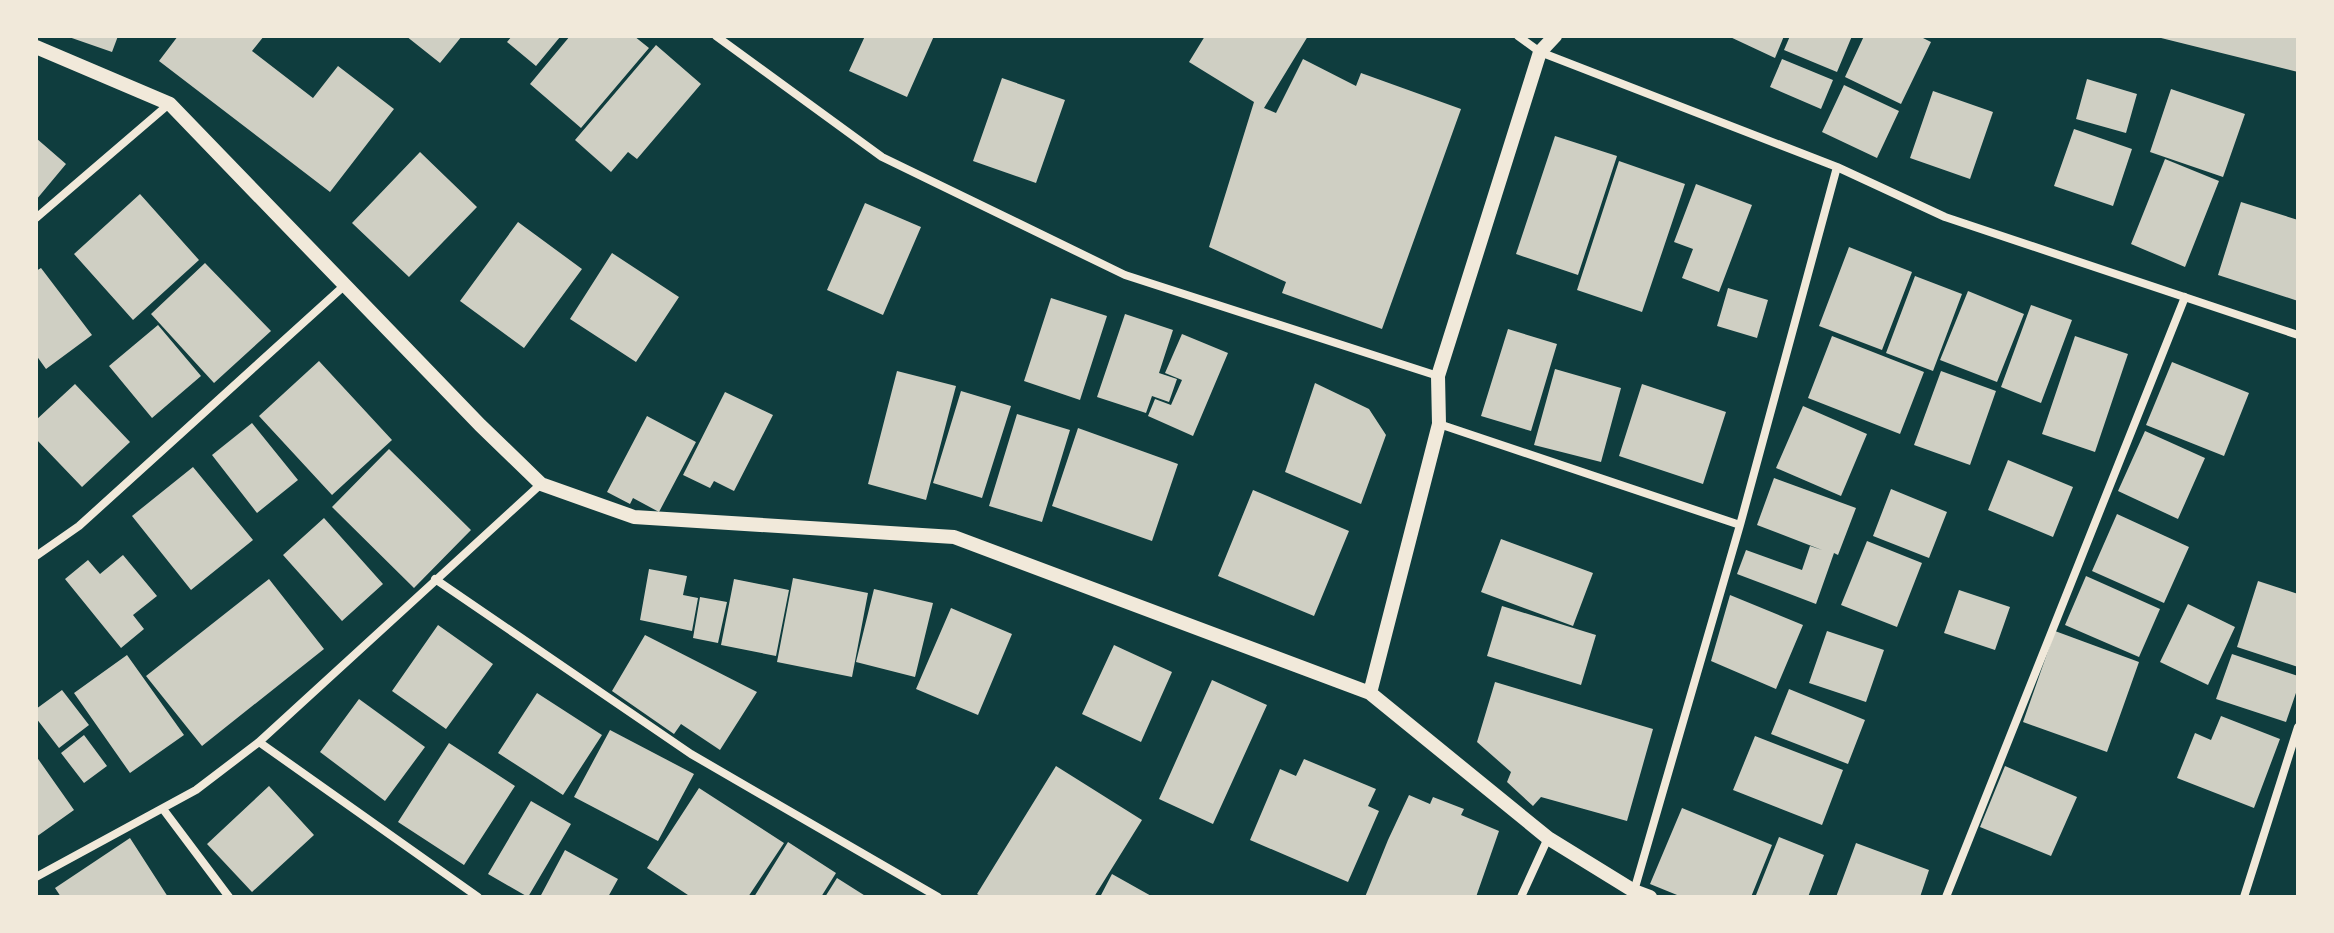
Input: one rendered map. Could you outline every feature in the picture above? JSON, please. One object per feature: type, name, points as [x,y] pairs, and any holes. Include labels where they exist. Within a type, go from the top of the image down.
[{"type":"street","points":[[716,36],[882,157],[1125,275],[1438,376]]},
{"type":"street","points":[[1518,36],[1540,52],[1837,167],[1945,217],[2298,335]]},
{"type":"street","points":[[1370,693],[1439,424],[1438,376],[1540,52],[1555,36]]},
{"type":"street","points":[[36,47],[170,104],[480,425],[541,484],[634,517],[954,537],[1370,693],[1548,838],[1634,891],[1650,897]]},
{"type":"street","points":[[36,218],[170,104]]},
{"type":"street","points":[[1634,891],[1740,525],[1837,167]]},
{"type":"street","points":[[36,556],[79,526],[345,285]]},
{"type":"street","points":[[1946,897],[2185,297]]},
{"type":"street","points":[[1439,424],[1740,525]]},
{"type":"street","points":[[36,877],[196,790],[259,742],[541,484]]},
{"type":"street","points":[[435,579],[691,754],[938,897]]},
{"type":"street","points":[[2244,897],[2298,727]]},
{"type":"street","points":[[259,742],[478,897]]},
{"type":"street","points":[[163,809],[229,897]]},
{"type":"street","points":[[1521,897],[1548,838]]},
{"type":"building","points":[[66,36],[118,36],[112,52]]},
{"type":"building","points":[[178,36],[264,36],[252,51],[313,98],[338,66],[394,109],[330,192],[159,61]]},
{"type":"building","points":[[406,36],[462,36],[440,63]]},
{"type":"building","points":[[512,36],[560,37],[536,66],[507,42]]},
{"type":"building","points":[[570,36],[634,36],[649,48],[581,128],[530,84]]},
{"type":"building","points":[[865,36],[934,36],[907,97],[849,71]]},
{"type":"building","points":[[1205,36],[1308,36],[1264,108],[1276,113],[1303,59],[1356,86],[1361,73],[1461,109],[1382,329],[1282,293],[1286,282],[1209,247],[1254,102],[1189,62]]},
{"type":"building","points":[[1728,36],[1784,36],[1775,58]]},
{"type":"building","points":[[1790,36],[1852,36],[1837,72],[1784,50]]},
{"type":"building","points":[[1864,36],[1919,36],[1931,42],[1901,104],[1845,77]]},
{"type":"building","points":[[2298,36],[2298,72],[2157,37]]},
{"type":"building","points":[[656,45],[701,84],[637,159],[628,152],[611,172],[575,140]]},
{"type":"building","points":[[1782,59],[1833,80],[1821,109],[1770,87]]},
{"type":"building","points":[[1002,78],[1065,100],[1036,183],[973,161]]},
{"type":"building","points":[[2087,79],[2137,94],[2126,133],[2076,119]]},
{"type":"building","points":[[1844,85],[1899,111],[1877,158],[1822,132]]},
{"type":"building","points":[[2171,89],[2245,114],[2223,177],[2150,152]]},
{"type":"building","points":[[1933,91],[1993,112],[1970,179],[1910,158]]},
{"type":"building","points":[[2074,129],[2132,149],[2113,206],[2054,186]]},
{"type":"building","points":[[1555,136],[1617,156],[1578,275],[1516,254]]},
{"type":"building","points":[[36,138],[66,164],[36,200]]},
{"type":"building","points":[[420,152],[477,207],[409,277],[352,223]]},
{"type":"building","points":[[2165,159],[2219,181],[2185,267],[2131,244]]},
{"type":"building","points":[[1619,161],[1685,184],[1642,312],[1577,290]]},
{"type":"building","points":[[1696,184],[1752,205],[1719,292],[1682,278],[1693,249],[1674,242]]},
{"type":"building","points":[[140,194],[199,260],[133,320],[74,254]]},
{"type":"building","points":[[2241,202],[2298,220],[2298,301],[2218,275]]},
{"type":"building","points":[[865,203],[921,227],[883,315],[827,290]]},
{"type":"building","points":[[518,222],[582,269],[524,348],[460,301]]},
{"type":"building","points":[[1849,247],[1912,272],[1882,350],[1819,326]]},
{"type":"building","points":[[612,253],[679,297],[636,362],[570,319]]},
{"type":"building","points":[[205,263],[271,331],[214,383],[151,314]]},
{"type":"building","points":[[41,268],[92,335],[46,369],[36,355],[36,271]]},
{"type":"building","points":[[1915,276],[1962,294],[1933,371],[1886,353]]},
{"type":"building","points":[[1728,288],[1768,300],[1757,338],[1717,326]]},
{"type":"building","points":[[1968,291],[2024,314],[1997,382],[1940,360]]},
{"type":"building","points":[[1051,298],[1107,316],[1080,400],[1024,381]]},
{"type":"building","points":[[2031,305],[2072,320],[2041,403],[2001,387]]},
{"type":"building","points":[[1125,314],[1173,330],[1159,373],[1177,379],[1169,402],[1152,396],[1146,413],[1097,397]]},
{"type":"building","points":[[158,325],[201,376],[152,418],[109,366]]},
{"type":"building","points":[[1508,329],[1557,344],[1531,431],[1481,416]]},
{"type":"building","points":[[1182,334],[1228,353],[1193,436],[1148,416],[1155,399],[1171,405],[1182,380],[1165,373]]},
{"type":"building","points":[[1832,336],[1924,372],[1900,434],[1808,398]]},
{"type":"building","points":[[2075,336],[2128,354],[2095,452],[2042,434]]},
{"type":"building","points":[[319,361],[392,440],[332,495],[259,416]]},
{"type":"building","points":[[2172,362],[2249,393],[2224,456],[2146,425]]},
{"type":"building","points":[[1555,369],[1621,388],[1601,462],[1534,445]]},
{"type":"building","points":[[897,371],[956,386],[926,500],[868,484]]},
{"type":"building","points":[[1941,371],[1996,391],[1970,465],[1914,445]]},
{"type":"building","points":[[1315,383],[1369,409],[1386,435],[1361,504],[1285,472]]},
{"type":"building","points":[[75,384],[130,442],[82,487],[36,439],[36,420]]},
{"type":"building","points":[[1642,384],[1726,412],[1703,484],[1619,456]]},
{"type":"building","points":[[961,391],[1011,406],[982,498],[933,483]]},
{"type":"building","points":[[725,392],[773,415],[734,491],[714,481],[710,488],[683,475]]},
{"type":"building","points":[[1803,406],[1867,434],[1841,496],[1776,468]]},
{"type":"building","points":[[1017,414],[1070,430],[1042,522],[989,506]]},
{"type":"building","points":[[647,416],[696,442],[659,512],[633,498],[630,504],[607,492]]},
{"type":"building","points":[[252,423],[298,480],[257,513],[212,455]]},
{"type":"building","points":[[1078,428],[1178,464],[1152,541],[1052,506]]},
{"type":"building","points":[[2145,431],[2205,458],[2178,519],[2118,491]]},
{"type":"building","points":[[389,449],[471,530],[414,588],[332,507]]},
{"type":"building","points":[[2008,460],[2073,487],[2053,537],[1988,510]]},
{"type":"building","points":[[193,467],[253,540],[191,590],[132,516]]},
{"type":"building","points":[[1774,478],[1856,508],[1838,555],[1834,553],[1816,604],[1737,574],[1746,550],[1802,570],[1810,546],[1822,550],[1757,525]]},
{"type":"building","points":[[1891,489],[1947,512],[1929,558],[1873,536]]},
{"type":"building","points":[[1253,490],[1349,531],[1314,616],[1218,576]]},
{"type":"building","points":[[2117,514],[2189,547],[2164,603],[2092,571]]},
{"type":"building","points":[[324,518],[383,584],[342,621],[283,555]]},
{"type":"building","points":[[1501,539],[1593,573],[1573,626],[1481,592]]},
{"type":"building","points":[[1867,541],[1922,563],[1897,627],[1841,605]]},
{"type":"building","points":[[123,555],[157,596],[133,615],[144,629],[121,648],[65,579],[88,560],[100,574]]},
{"type":"building","points":[[649,569],[687,576],[683,595],[698,598],[692,631],[640,620]]},
{"type":"building","points":[[2086,576],[2160,609],[2139,657],[2065,625]]},
{"type":"building","points":[[793,578],[868,593],[852,677],[777,662]]},
{"type":"building","points":[[269,579],[324,649],[202,746],[146,676]]},
{"type":"building","points":[[734,579],[789,590],[776,656],[721,645]]},
{"type":"building","points":[[2258,581],[2298,594],[2298,667],[2237,647]]},
{"type":"building","points":[[874,589],[933,603],[915,677],[856,662]]},
{"type":"building","points":[[1959,590],[2010,607],[1995,650],[1944,633]]},
{"type":"building","points":[[1730,595],[1803,625],[1776,689],[1711,661]]},
{"type":"building","points":[[700,597],[727,602],[718,643],[693,638]]},
{"type":"building","points":[[2188,604],[2235,627],[2208,685],[2160,662]]},
{"type":"building","points":[[1502,606],[1596,635],[1581,685],[1487,656]]},
{"type":"building","points":[[951,608],[1012,634],[978,715],[916,689]]},
{"type":"building","points":[[438,625],[493,664],[446,729],[392,691]]},
{"type":"building","points":[[1827,631],[1884,650],[1866,702],[1809,683]]},
{"type":"building","points":[[2055,631],[2139,662],[2107,752],[2023,722]]},
{"type":"building","points":[[645,635],[757,692],[720,750],[681,724],[674,734],[612,691]]},
{"type":"building","points":[[1114,645],[1172,672],[1141,742],[1082,714]]},
{"type":"building","points":[[2232,654],[2298,676],[2298,687],[2286,722],[2216,699]]},
{"type":"building","points":[[127,655],[184,735],[130,773],[74,693]]},
{"type":"building","points":[[1212,680],[1267,705],[1213,824],[1159,799]]},
{"type":"building","points":[[1495,682],[1653,729],[1627,821],[1541,797],[1533,806],[1507,782],[1511,772],[1477,742]]},
{"type":"building","points":[[1789,689],[1865,720],[1848,764],[1771,734]]},
{"type":"building","points":[[62,690],[89,725],[59,748],[36,718],[36,709]]},
{"type":"building","points":[[537,693],[602,735],[563,795],[498,753]]},
{"type":"building","points":[[359,699],[425,747],[385,801],[320,752]]},
{"type":"building","points":[[2221,716],[2280,739],[2254,808],[2177,778],[2195,733],[2211,740]]},
{"type":"building","points":[[610,730],[694,774],[658,841],[574,797]]},
{"type":"building","points":[[84,735],[107,766],[84,783],[61,753]]},
{"type":"building","points":[[1755,736],[1843,770],[1822,825],[1733,790]]},
{"type":"building","points":[[449,743],[515,786],[464,865],[398,822]]},
{"type":"building","points":[[36,756],[74,810],[36,837]]},
{"type":"building","points":[[1304,759],[1376,789],[1368,806],[1379,811],[1348,882],[1250,840],[1280,769],[1296,776]]},
{"type":"building","points":[[1056,766],[1142,820],[1094,897],[982,897],[977,894]]},
{"type":"building","points":[[2005,766],[2077,797],[2051,856],[1980,827]]},
{"type":"building","points":[[269,786],[314,835],[252,892],[207,844]]},
{"type":"building","points":[[699,788],[784,843],[748,897],[691,897],[647,868]]},
{"type":"building","points":[[1409,795],[1430,804],[1433,797],[1464,809],[1461,815],[1499,831],[1476,897],[1365,897]]},
{"type":"building","points":[[531,801],[571,824],[528,897],[488,874]]},
{"type":"building","points":[[1682,808],[1772,845],[1751,897],[1682,897],[1650,884]]},
{"type":"building","points":[[1779,837],[1824,855],[1808,897],[1756,895]]},
{"type":"building","points":[[130,838],[168,897],[61,897],[55,888]]},
{"type":"building","points":[[788,842],[836,873],[821,897],[754,897]]},
{"type":"building","points":[[1856,843],[1929,870],[1920,897],[1836,897]]},
{"type":"building","points":[[565,850],[618,879],[608,897],[540,897]]},
{"type":"building","points":[[1112,874],[1153,897],[1100,897]]},
{"type":"building","points":[[837,878],[867,897],[825,897]]}]
